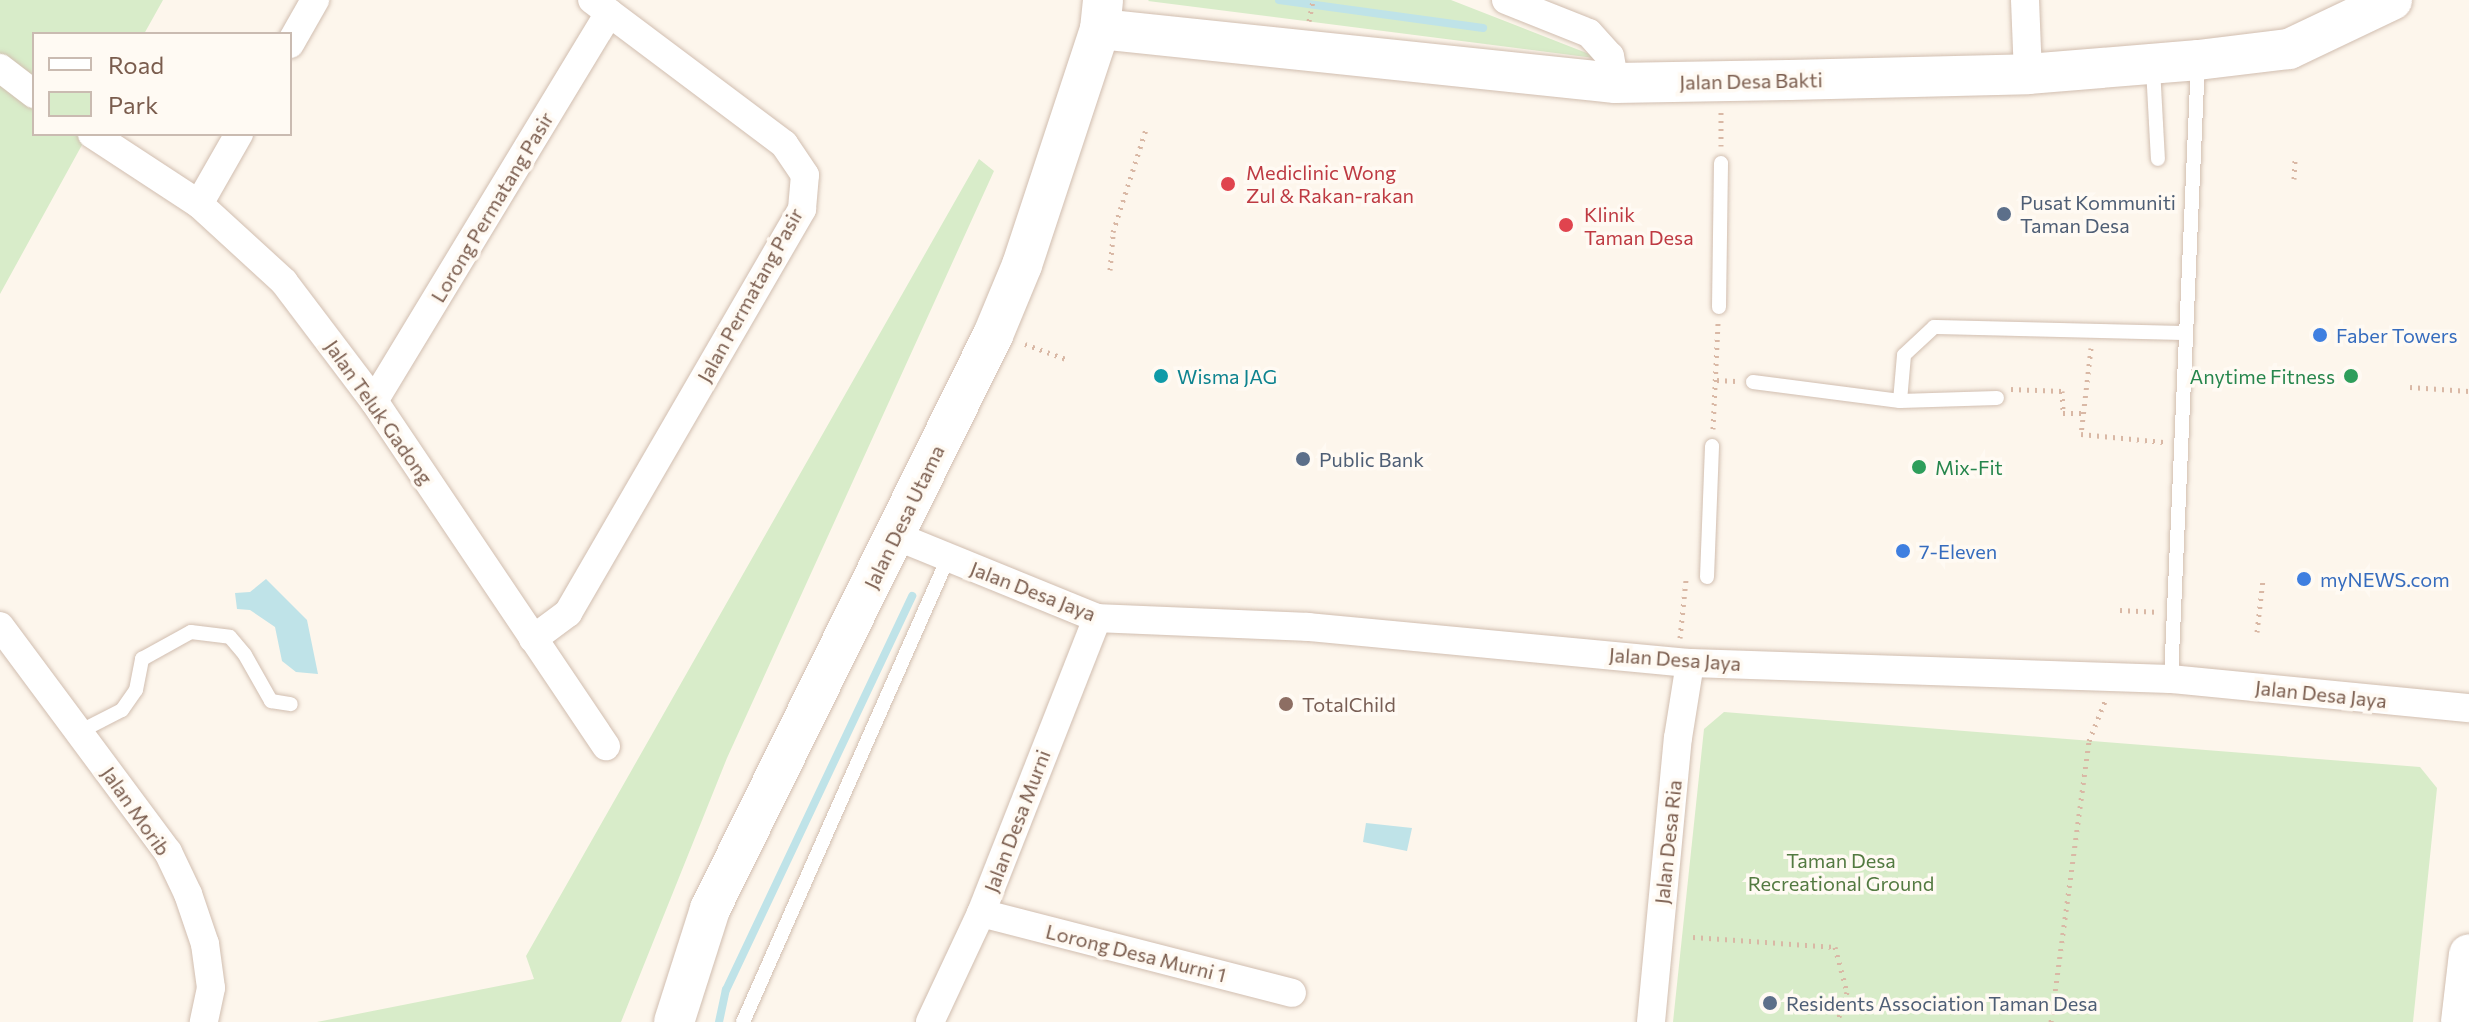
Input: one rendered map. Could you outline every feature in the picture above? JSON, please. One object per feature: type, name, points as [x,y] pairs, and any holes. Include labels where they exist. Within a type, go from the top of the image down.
[{"type":"street","points":[[292,40],[315,0]]},
{"type":"street","points":[[1506,0],[1589,33],[1610,56],[1615,83]]},
{"type":"street","points":[[2025,0],[2028,74]]},
{"type":"street","name":"Jalan Desa Bakti","points":[[1102,15],[1615,83],[2028,74],[2198,60],[2289,49],[2392,0]]},
{"type":"street","name":"Lorong Permatang Pasir","points":[[374,401],[601,7]]},
{"type":"street","name":"Jalan Permatang Pasir","points":[[533,639],[568,613],[802,209],[805,175],[784,144],[601,7]]},
{"type":"street","name":"Jalan Desa Utama","points":[[674,1022],[710,909],[993,335],[1022,265],[1102,15]]},
{"type":"street","points":[[0,68],[32,92]]},
{"type":"street","name":"Jalan Teluk Gadong","points":[[95,136],[199,204],[284,282],[374,401],[606,746]]},
{"type":"street","points":[[199,204],[238,136]]},
{"type":"street","name":"Jalan Desa Jaya","points":[[896,536],[1097,618],[1308,627],[1684,662],[2114,680],[2171,679],[2469,708]]},
{"type":"street","name":"Jalan Desa Murni","points":[[930,1022],[981,913],[1097,618]]},
{"type":"street","name":"Jalan Morib","points":[[0,626],[168,852],[188,894],[205,944],[211,988],[204,1022]]},
{"type":"street","name":"Jalan Desa Ria","points":[[1651,1022],[1684,662]]},
{"type":"street","name":"Lorong Desa Murni 1","points":[[981,913],[1292,993]]},
{"type":"street","points":[[2461,1022],[2469,954]]},
{"type":"lane","points":[[2171,679],[2198,60]]},
{"type":"lane","points":[[2153,63],[2158,159]]},
{"type":"lane","points":[[1719,307],[1721,163]]},
{"type":"lane","points":[[1900,401],[1904,355],[1934,327],[2186,333]]},
{"type":"lane","points":[[1753,382],[1900,401],[1997,398]]},
{"type":"lane","points":[[1707,577],[1712,446]]},
{"type":"lane","points":[[743,1022],[948,558]]},
{"type":"lane","points":[[79,732],[122,710],[136,690],[142,659],[191,632],[230,637],[245,655],[271,701],[291,704]]},
{"type":"path","points":[[1309,18],[1313,0]]},
{"type":"path","points":[[1110,270],[1113,232],[1147,126]]},
{"type":"path","points":[[2294,179],[2295,158]]},
{"type":"path","points":[[1712,446],[1719,307]]},
{"type":"path","points":[[2093,331],[2081,434],[2181,444]]},
{"type":"path","points":[[1038,348],[1066,359]]},
{"type":"path","points":[[2015,387],[2062,391],[2063,413],[2085,413]]},
{"type":"path","points":[[2410,387],[2469,391]]},
{"type":"path","points":[[1684,662],[1687,575]]},
{"type":"path","points":[[2257,632],[2263,579]]},
{"type":"path","points":[[2120,610],[2174,613]]},
{"type":"path","points":[[2051,1022],[2089,741],[2114,680]]},
{"type":"path","points":[[1693,937],[1835,947],[1847,992],[1837,1022]]},
{"type":"green space","points":[[0,0],[163,0],[145,32],[32,32],[32,136],[87,136],[0,294]]},
{"type":"green space","points":[[1149,0],[1451,0],[1602,59],[1148,1]]},
{"type":"green space","points":[[979,159],[994,171],[727,758],[621,1022],[317,1022],[534,979],[526,956]]},
{"type":"green space","name":"Taman Desa Recreational Ground","points":[[1724,712],[2420,767],[2437,788],[2413,1022],[1673,1022],[1704,729]]},
{"type":"water","points":[[266,579],[307,620],[318,674],[296,672],[282,661],[275,627],[250,610],[237,609],[235,593],[250,592]]},
{"type":"water","points":[[1366,823],[1412,828],[1407,851],[1363,842]]},
{"type":"waterway","points":[[1279,0],[1483,28]]},
{"type":"waterway","points":[[719,1022],[726,990],[912,596]]},
{"type":"place","name":"Mediclinic Wong Zul & Rakan-rakan","points":[[1228,184]]},
{"type":"place","name":"Pusat Kommuniti Taman Desa","points":[[2004,214]]},
{"type":"place","name":"Klinik Taman Desa","points":[[1566,225]]},
{"type":"place","name":"Faber Towers","points":[[2320,335]]},
{"type":"place","name":"Wisma JAG","points":[[1161,376]]},
{"type":"place","name":"Anytime Fitness","points":[[2351,376]]},
{"type":"place","name":"Public Bank","points":[[1303,459]]},
{"type":"place","name":"Mix-Fit","points":[[1919,467]]},
{"type":"place","name":"7-Eleven","points":[[1903,551]]},
{"type":"place","name":"myNEWS.com","points":[[2304,579]]},
{"type":"place","name":"TotalChild","points":[[1286,704]]},
{"type":"place","name":"Residents Association Taman Desa","points":[[1770,1003]]}]
